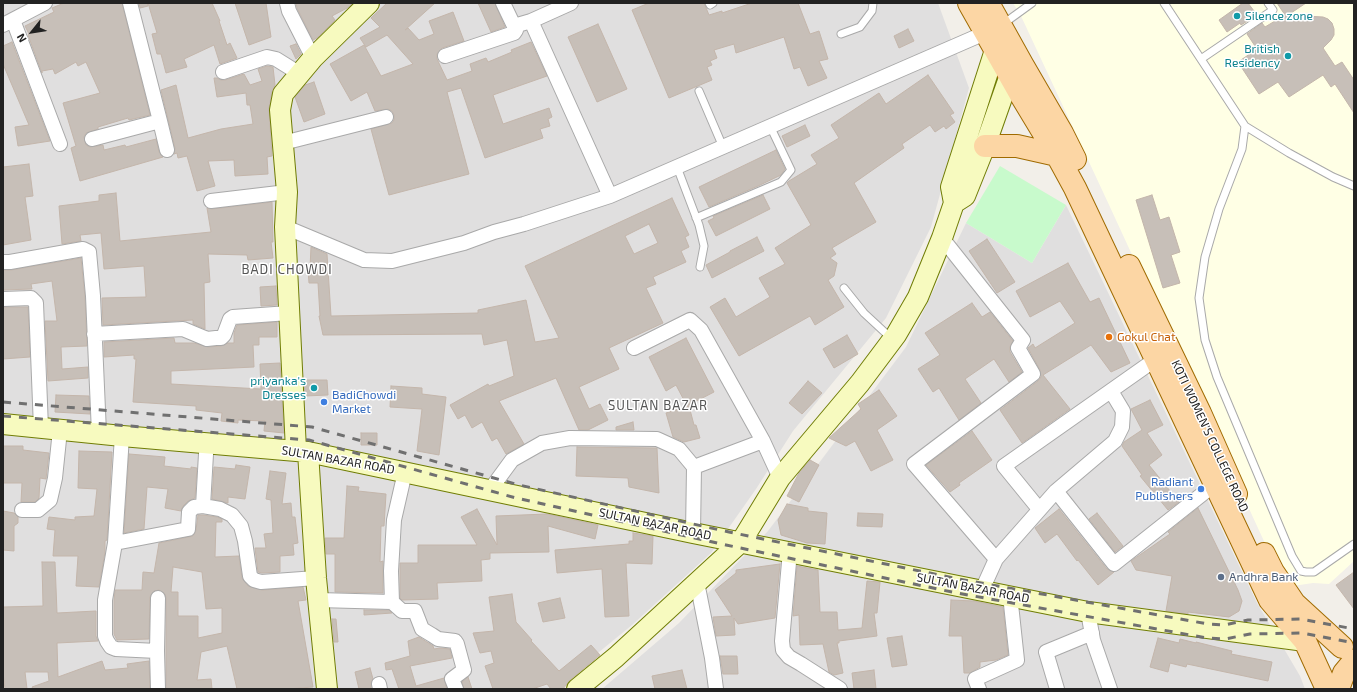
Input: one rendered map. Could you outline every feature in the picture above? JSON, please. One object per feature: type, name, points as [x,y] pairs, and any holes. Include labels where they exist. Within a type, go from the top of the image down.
[{"type":"main road","points":[[327,689],[289,313],[285,227],[287,192],[280,110],[283,94],[313,58],[369,3]]},
{"type":"main road","points":[[969,3],[997,37]]},
{"type":"main road","points":[[576,689],[616,657],[741,542],[780,478],[860,383],[892,339],[918,297],[942,238],[954,203],[951,187],[997,37],[988,3]]},
{"type":"main road","name":"KOTI WOMEN'S COLLEGE ROAD","points":[[997,37],[1016,70],[1057,155],[1075,188],[1270,600],[1305,641],[1327,689]]},
{"type":"main road","points":[[954,203],[965,196],[1016,70]]},
{"type":"main road","name":"KOTI WOMEN'S COLLEGE ROAD","points":[[1016,70],[1062,133],[1200,413],[1273,572],[1294,603],[1350,652]]},
{"type":"main road","points":[[985,146],[1017,146],[1057,155]]},
{"type":"main road","name":"SULTAN BAZAR ROAD","points":[[3,424],[122,436],[302,451],[693,533],[790,551],[1088,612],[1305,641]]},
{"type":"main road","points":[[1305,641],[1350,652],[1338,689]]},
{"type":"street","points":[[130,3],[167,150]]},
{"type":"street","points":[[287,3],[288,11],[313,58]]},
{"type":"street","points":[[446,56],[514,33],[516,30],[503,3]]},
{"type":"street","points":[[514,26],[531,21],[571,3]]},
{"type":"street","points":[[38,5],[8,22],[60,144]]},
{"type":"street","points":[[531,21],[610,196]]},
{"type":"street","points":[[285,227],[364,260],[392,261],[464,243],[494,232],[524,224],[610,196],[770,126],[997,37]]},
{"type":"street","points":[[223,72],[267,57],[276,58],[300,74]]},
{"type":"street","points":[[283,143],[386,117]]},
{"type":"street","points":[[92,139],[160,121]]},
{"type":"street","points":[[211,201],[287,192]]},
{"type":"street","points":[[942,238],[1023,340],[1018,348],[1033,374],[914,464],[996,559]]},
{"type":"street","points":[[3,262],[83,249],[89,252],[93,296],[99,433]]},
{"type":"street","points":[[3,299],[32,298],[36,303],[41,428]]},
{"type":"street","points":[[94,334],[183,329],[208,339],[221,338],[224,335],[230,319],[233,317],[289,313]]},
{"type":"street","points":[[634,348],[690,320],[701,330],[763,441],[780,478]]},
{"type":"street","points":[[1039,509],[1004,466],[1156,359]]},
{"type":"street","points":[[982,590],[996,559],[1039,509],[1056,492],[1115,441],[1122,428],[1123,411],[1111,391]]},
{"type":"street","points":[[22,510],[38,510],[50,500],[56,478],[60,430]]},
{"type":"street","points":[[122,436],[115,543],[105,600],[105,636],[107,641],[116,649],[157,651]]},
{"type":"street","points":[[490,490],[512,460],[542,443],[570,438],[657,439],[679,449],[694,466],[693,533]]},
{"type":"street","points":[[694,466],[763,441]]},
{"type":"street","points":[[203,506],[208,443]]},
{"type":"street","points":[[392,602],[391,571],[394,520],[405,472]]},
{"type":"street","points":[[1056,492],[1114,564],[1215,484]]},
{"type":"street","points":[[115,543],[188,530],[188,512],[194,507],[203,506],[220,509],[232,515],[241,526],[250,576],[254,580],[261,582],[316,578]]},
{"type":"street","points":[[790,551],[782,640],[783,650],[789,658],[802,664],[840,689]]},
{"type":"street","points":[[697,582],[711,652],[716,689]]},
{"type":"street","points":[[979,689],[975,679],[1017,660],[1010,595]]},
{"type":"street","points":[[158,598],[158,689]]},
{"type":"street","points":[[318,600],[392,602],[402,611],[415,611],[422,629],[438,639],[455,641],[457,644],[464,670],[452,679],[456,689]]},
{"type":"street","points":[[1088,612],[1092,633],[1110,689]]},
{"type":"street","points":[[1057,689],[1046,652],[1092,633]]},
{"type":"lane","points":[[709,3],[710,5],[712,3]]},
{"type":"lane","points":[[841,34],[860,27],[872,11],[873,3]]},
{"type":"lane","points":[[997,37],[1032,3]]},
{"type":"lane","points":[[1164,3],[1245,126],[1289,154],[1333,177],[1354,186]]},
{"type":"lane","points":[[1200,59],[1273,10],[1268,3]]},
{"type":"lane","points":[[699,90],[723,146]]},
{"type":"lane","points":[[696,218],[781,182],[791,170],[770,126]]},
{"type":"lane","points":[[1245,126],[1242,149],[1219,209],[1205,257],[1199,298],[1205,340],[1217,377],[1292,556],[1301,571],[1314,572],[1354,544]]},
{"type":"lane","points":[[676,167],[696,218],[704,246],[700,267]]},
{"type":"lane","points":[[844,288],[864,313],[892,339]]},
{"type":"shaded area","points":[[3,3],[938,3],[969,88],[931,227],[886,318],[793,431],[756,489],[711,553],[632,625],[554,689],[3,689]]},
{"type":"shaded area","points":[[1013,3],[1354,3],[1354,561],[1329,584],[1313,583],[1293,586],[1269,552],[1021,16]]},
{"type":"shaded area","points":[[1066,205],[1257,603],[1300,676],[1305,689],[602,689],[679,623],[768,531],[906,347],[966,223],[1032,263]]},
{"type":"green space","points":[[1000,166],[1066,205],[1032,263],[966,223]]},
{"type":"building","points":[[64,3],[122,3],[150,115],[129,120],[128,118],[98,127],[98,129],[86,133],[84,137],[86,145],[90,147],[103,145],[104,150],[125,145],[126,147],[156,139],[159,152],[163,157],[80,181],[71,148],[76,146],[63,103],[100,93],[86,62],[78,66],[76,62],[55,74],[53,69],[42,71],[42,73],[25,26],[54,12],[52,8]]},
{"type":"building","points":[[139,3],[147,3],[148,6],[140,8]]},
{"type":"building","points":[[148,3],[212,3],[220,21],[227,45],[230,43],[237,58],[220,64],[214,45],[184,59],[187,67],[166,73],[161,54],[157,54],[152,34],[157,33]]},
{"type":"building","points":[[235,3],[266,3],[271,37],[249,45]]},
{"type":"building","points":[[296,3],[353,3],[349,7],[332,16],[335,20],[317,38],[313,40]]},
{"type":"building","points":[[387,3],[435,3],[405,30],[408,28],[419,40],[434,34],[429,21],[453,12],[464,41],[442,48],[437,54],[437,59],[447,80],[472,71],[470,64],[486,58],[488,62],[531,42],[547,76],[493,95],[503,124],[549,108],[552,117],[548,119],[550,126],[540,129],[543,138],[485,158],[461,88],[447,92],[469,174],[389,195],[371,129],[392,123],[394,120],[394,115],[392,111],[388,109],[375,111],[367,92],[351,101],[330,64],[364,45],[381,76],[413,64],[387,35],[366,47],[360,38],[380,27],[371,18]]},
{"type":"building","points":[[478,3],[495,3],[505,27],[491,32]]},
{"type":"building","points":[[649,3],[704,3],[709,15],[722,11],[722,13],[752,3],[798,3],[810,34],[819,31],[828,59],[819,61],[827,78],[808,86],[800,67],[794,69],[784,37],[736,53],[734,44],[714,50],[717,58],[710,61],[712,65],[707,67],[712,80],[669,98],[632,10]]},
{"type":"building","name":"Silence zone","points":[[1243,3],[1248,3],[1257,15],[1241,25],[1240,23],[1227,32],[1219,20]]},
{"type":"building","name":"British Residency","points":[[1277,3],[1306,3],[1288,15],[1323,17],[1332,23],[1334,35],[1323,48],[1335,66],[1342,62],[1354,80],[1354,113],[1335,84],[1331,87],[1323,75],[1289,97],[1278,82],[1259,94],[1238,62],[1257,49],[1247,34],[1262,23],[1265,27],[1285,15]]},
{"type":"building","points":[[598,24],[627,89],[597,102],[568,37]]},
{"type":"building","points":[[908,29],[914,41],[899,48],[894,36]]},
{"type":"building","points":[[12,42],[50,141],[18,146],[15,127],[29,125],[3,64],[3,46]]},
{"type":"building","points":[[296,44],[301,54],[296,59],[290,46]]},
{"type":"building","points":[[267,66],[273,67],[275,85],[269,108],[272,156],[267,157],[268,174],[235,176],[234,160],[208,161],[215,186],[197,191],[187,156],[178,158],[177,153],[174,154],[175,148],[161,90],[176,85],[188,138],[221,129],[253,124],[250,105],[247,105],[246,93],[217,97],[214,78],[225,80],[244,74],[250,85],[262,81],[258,69]]},
{"type":"building","points":[[928,75],[954,113],[950,115],[955,122],[946,129],[944,126],[935,132],[930,125],[902,144],[904,148],[854,183],[876,222],[832,248],[836,254],[830,258],[837,263],[834,276],[828,280],[844,307],[815,325],[810,316],[739,356],[710,307],[725,298],[736,317],[770,297],[759,278],[785,264],[775,248],[811,225],[787,183],[817,164],[811,155],[839,138],[831,125],[879,93],[886,104]]},
{"type":"building","points":[[314,82],[325,114],[304,122],[295,97],[305,85]]},
{"type":"building","points":[[805,125],[810,136],[787,147],[782,136]]},
{"type":"building","points":[[776,150],[785,169],[781,175],[709,207],[699,187]]},
{"type":"building","points":[[29,164],[33,196],[25,197],[31,240],[3,245],[3,167]]},
{"type":"building","points":[[116,193],[120,241],[211,232],[207,208],[212,209],[272,202],[273,242],[271,242],[273,258],[248,260],[247,255],[208,254],[210,282],[204,283],[205,329],[193,324],[193,320],[103,325],[102,298],[146,297],[144,266],[104,269],[101,233],[80,235],[81,241],[62,244],[59,206],[99,201],[99,195]]},
{"type":"building","points":[[763,195],[770,209],[716,236],[708,221],[714,218],[713,216]]},
{"type":"building","points":[[1152,195],[1160,220],[1169,217],[1180,252],[1171,255],[1180,283],[1163,288],[1136,200]]},
{"type":"building","points":[[672,198],[689,235],[685,237],[689,247],[681,251],[686,262],[653,277],[656,284],[646,288],[663,323],[609,348],[619,369],[579,387],[589,409],[600,404],[608,420],[588,430],[579,430],[556,378],[499,401],[524,444],[506,454],[497,438],[492,441],[482,422],[472,428],[465,415],[458,419],[450,405],[488,384],[489,386],[514,376],[507,340],[484,345],[482,334],[323,335],[319,316],[318,283],[309,283],[308,270],[310,268],[311,247],[327,254],[331,316],[478,313],[478,310],[526,300],[535,342],[559,338],[525,266]],"holes":[[[649,224],[658,243],[634,254],[625,236]]]},
{"type":"building","points":[[757,237],[764,251],[712,278],[706,265]]},
{"type":"building","points":[[987,239],[1015,282],[997,293],[969,251]]},
{"type":"building","points":[[81,258],[85,297],[87,346],[61,347],[62,369],[88,367],[88,378],[48,381],[45,321],[57,321],[52,281],[31,284],[32,289],[3,290],[3,270],[11,270]]},
{"type":"building","points":[[1068,263],[1090,302],[1099,298],[1130,363],[1111,372],[1091,345],[1043,375],[1070,409],[1022,443],[1000,410],[1038,381],[1041,377],[1040,370],[1028,348],[1033,344],[1035,348],[1075,323],[1060,301],[1030,317],[1016,291]]},
{"type":"building","points":[[276,286],[277,305],[261,306],[260,287]]},
{"type":"building","points":[[972,303],[982,317],[990,312],[1013,341],[1010,347],[1010,352],[1022,372],[1009,382],[994,359],[965,379],[981,403],[959,420],[939,388],[933,392],[918,369],[940,355],[925,333]]},
{"type":"building","points":[[3,307],[28,307],[30,357],[3,359]]},
{"type":"building","points":[[277,322],[277,337],[259,337],[259,345],[253,345],[254,367],[171,371],[171,384],[261,389],[260,364],[280,363],[284,433],[264,431],[265,421],[238,420],[238,423],[221,421],[222,413],[196,410],[196,406],[133,402],[136,359],[134,359],[134,355],[104,357],[104,342],[174,338],[175,343],[194,343],[208,347],[221,346],[228,343],[234,343],[234,333],[237,325]]},
{"type":"building","points":[[847,335],[858,354],[834,368],[823,349]]},
{"type":"building","points":[[686,338],[714,392],[687,406],[676,385],[666,391],[649,357]]},
{"type":"building","name":"priyanka's Dresses","points":[[304,380],[327,380],[328,395],[305,396]]},
{"type":"building","points":[[808,381],[822,393],[802,414],[789,403]]},
{"type":"building","points":[[391,386],[422,388],[422,394],[446,397],[439,455],[417,451],[422,409],[390,407]]},
{"type":"building","points":[[879,390],[897,416],[877,430],[893,460],[871,471],[855,441],[846,446],[829,438],[861,409],[858,404]]},
{"type":"building","points":[[56,395],[89,396],[90,414],[55,412]]},
{"type":"building","points":[[1150,400],[1163,425],[1147,433],[1162,455],[1149,465],[1179,502],[1168,510],[1140,476],[1142,475],[1122,446],[1124,442],[1142,430],[1131,409]]},
{"type":"building","points":[[689,406],[694,425],[696,425],[700,438],[684,442],[673,437],[666,413]]},
{"type":"building","points":[[633,422],[634,430],[616,430],[616,427]]},
{"type":"building","points":[[972,431],[992,460],[959,483],[960,485],[950,492],[926,465]]},
{"type":"building","points":[[361,433],[377,433],[377,445],[361,445]]},
{"type":"building","points":[[3,446],[23,446],[23,450],[49,453],[46,479],[40,478],[39,498],[35,502],[21,502],[22,483],[3,483]]},
{"type":"building","points":[[577,447],[657,448],[659,493],[629,487],[628,478],[576,476]]},
{"type":"building","points":[[79,451],[112,452],[107,540],[105,541],[105,552],[99,587],[76,586],[78,556],[53,556],[55,530],[47,529],[49,517],[75,520],[75,517],[94,516],[97,489],[78,488]]},
{"type":"building","points":[[129,454],[165,457],[164,466],[191,469],[191,467],[197,468],[195,498],[188,501],[183,506],[181,511],[165,508],[168,489],[147,487],[144,529],[124,533]]},
{"type":"building","points":[[810,460],[819,465],[799,502],[787,496],[799,473]]},
{"type":"building","points":[[236,465],[250,467],[245,499],[228,497],[228,503],[212,499],[214,467],[235,469]]},
{"type":"building","points":[[270,471],[286,473],[282,504],[291,503],[292,517],[295,517],[298,543],[293,544],[294,555],[280,556],[280,572],[262,573],[258,572],[255,548],[266,548],[264,534],[273,533],[271,500],[266,499]]},
{"type":"building","points":[[347,486],[359,487],[358,491],[386,494],[384,526],[381,526],[380,562],[383,561],[383,593],[335,592],[335,554],[326,554],[325,538],[344,538]]},
{"type":"building","points":[[787,504],[808,508],[808,511],[827,513],[825,544],[807,543],[781,535],[778,520]]},
{"type":"building","points":[[1198,508],[1242,601],[1239,611],[1229,617],[1166,611],[1172,576],[1136,570],[1131,561],[1170,534],[1168,532]]},
{"type":"building","points":[[477,509],[497,545],[496,516],[547,514],[598,525],[595,539],[548,526],[549,552],[490,553],[490,559],[481,560],[482,581],[437,583],[438,599],[402,600],[400,598],[400,563],[418,563],[418,545],[477,545],[461,517]]},
{"type":"building","points":[[1059,509],[1107,569],[1114,572],[1098,585],[1078,560],[1077,561],[1057,534],[1045,543],[1035,528]]},
{"type":"building","points":[[3,511],[14,513],[18,517],[18,523],[14,526],[14,551],[3,550]]},
{"type":"building","points":[[858,513],[883,514],[882,527],[857,526]]},
{"type":"building","points":[[1097,513],[1123,546],[1115,552],[1089,519]]},
{"type":"building","points":[[198,515],[222,519],[222,522],[216,522],[215,557],[239,556],[242,578],[248,586],[262,590],[303,587],[306,600],[298,601],[313,687],[287,689],[237,689],[227,646],[201,652],[197,680],[211,679],[212,689],[166,689],[166,598],[165,594],[159,590],[154,591],[150,597],[149,639],[117,640],[114,634],[115,590],[142,590],[143,572],[154,573],[159,543],[193,536],[196,530]],"holes":[[[173,567],[202,572],[206,609],[222,608],[222,633],[198,638],[198,616],[178,616],[178,592],[171,592]]]},
{"type":"building","points":[[633,533],[653,536],[652,564],[626,563],[629,616],[605,617],[602,569],[557,573],[555,550],[629,544],[629,541],[633,541]]},
{"type":"building","points":[[42,562],[55,562],[57,613],[96,611],[96,636],[98,641],[57,643],[58,677],[102,661],[105,670],[128,668],[127,664],[149,661],[150,689],[33,689],[32,687],[49,681],[48,672],[25,672],[27,689],[5,689],[3,673],[3,607],[43,606]]},
{"type":"building","points":[[780,564],[775,618],[738,624],[734,618],[735,635],[716,636],[713,617],[732,616],[715,590],[736,573],[736,570]]},
{"type":"building","points":[[797,566],[818,570],[820,612],[837,612],[838,630],[862,628],[867,581],[880,582],[877,613],[874,613],[877,636],[839,641],[839,643],[837,643],[843,673],[834,675],[829,672],[823,644],[800,645],[799,615],[793,616]]},
{"type":"building","points":[[1354,572],[1354,609],[1336,585]]},
{"type":"building","points":[[512,594],[516,622],[532,640],[531,641],[559,671],[591,645],[600,655],[570,680],[563,689],[551,689],[547,684],[532,689],[493,689],[485,666],[494,663],[491,651],[480,653],[473,633],[494,631],[489,597]]},
{"type":"building","points":[[560,598],[565,618],[543,622],[538,603]]},
{"type":"building","points":[[951,600],[974,601],[1003,607],[1008,655],[996,660],[980,662],[980,667],[970,673],[964,673],[962,636],[949,636]]},
{"type":"building","points":[[364,610],[389,610],[392,613],[364,615]]},
{"type":"building","points":[[332,619],[336,619],[338,642],[334,642]]},
{"type":"building","points":[[902,636],[907,665],[892,667],[887,638]]},
{"type":"building","points":[[419,637],[433,646],[434,649],[450,649],[452,658],[410,666],[416,686],[444,678],[447,689],[399,689],[392,669],[386,670],[385,663],[410,656],[408,641]]},
{"type":"building","points":[[1158,638],[1179,643],[1180,639],[1196,642],[1232,651],[1231,654],[1272,662],[1268,681],[1187,664],[1186,667],[1170,663],[1168,672],[1150,667]]},
{"type":"building","points":[[720,656],[737,656],[738,674],[723,674]]},
{"type":"building","points":[[370,668],[373,679],[371,682],[371,689],[359,689],[355,672]]},
{"type":"building","points":[[682,670],[687,689],[655,689],[652,676]]},
{"type":"building","points":[[874,670],[876,689],[854,689],[852,673]]},
{"type":"building","points":[[468,677],[472,689],[464,689],[462,682]]},
{"type":"railway","points":[[3,402],[312,427],[519,485],[729,532],[959,579],[1208,624],[1224,625],[1248,620],[1301,619],[1354,629]]},
{"type":"railway","points":[[3,416],[309,440],[516,498],[726,545],[957,593],[1207,638],[1225,639],[1250,634],[1302,633],[1354,643]]},
{"type":"place","name":"Silence zone","points":[[1237,16]]},
{"type":"place","name":"British Residency","points":[[1288,56]]},
{"type":"place","name":"Gokul Chat","points":[[1109,337]]},
{"type":"place","name":"priyanka's Dresses","points":[[314,388]]},
{"type":"place","name":"BadiChowdi Market","points":[[324,402]]},
{"type":"place","name":"Radiant Publishers","points":[[1201,489]]},
{"type":"place","name":"Andhra Bank","points":[[1221,577]]},
{"type":"district","name":"BADI CHOWDI","points":[[287,270]]},
{"type":"district","name":"SULTAN BAZAR","points":[[658,406]]}]
